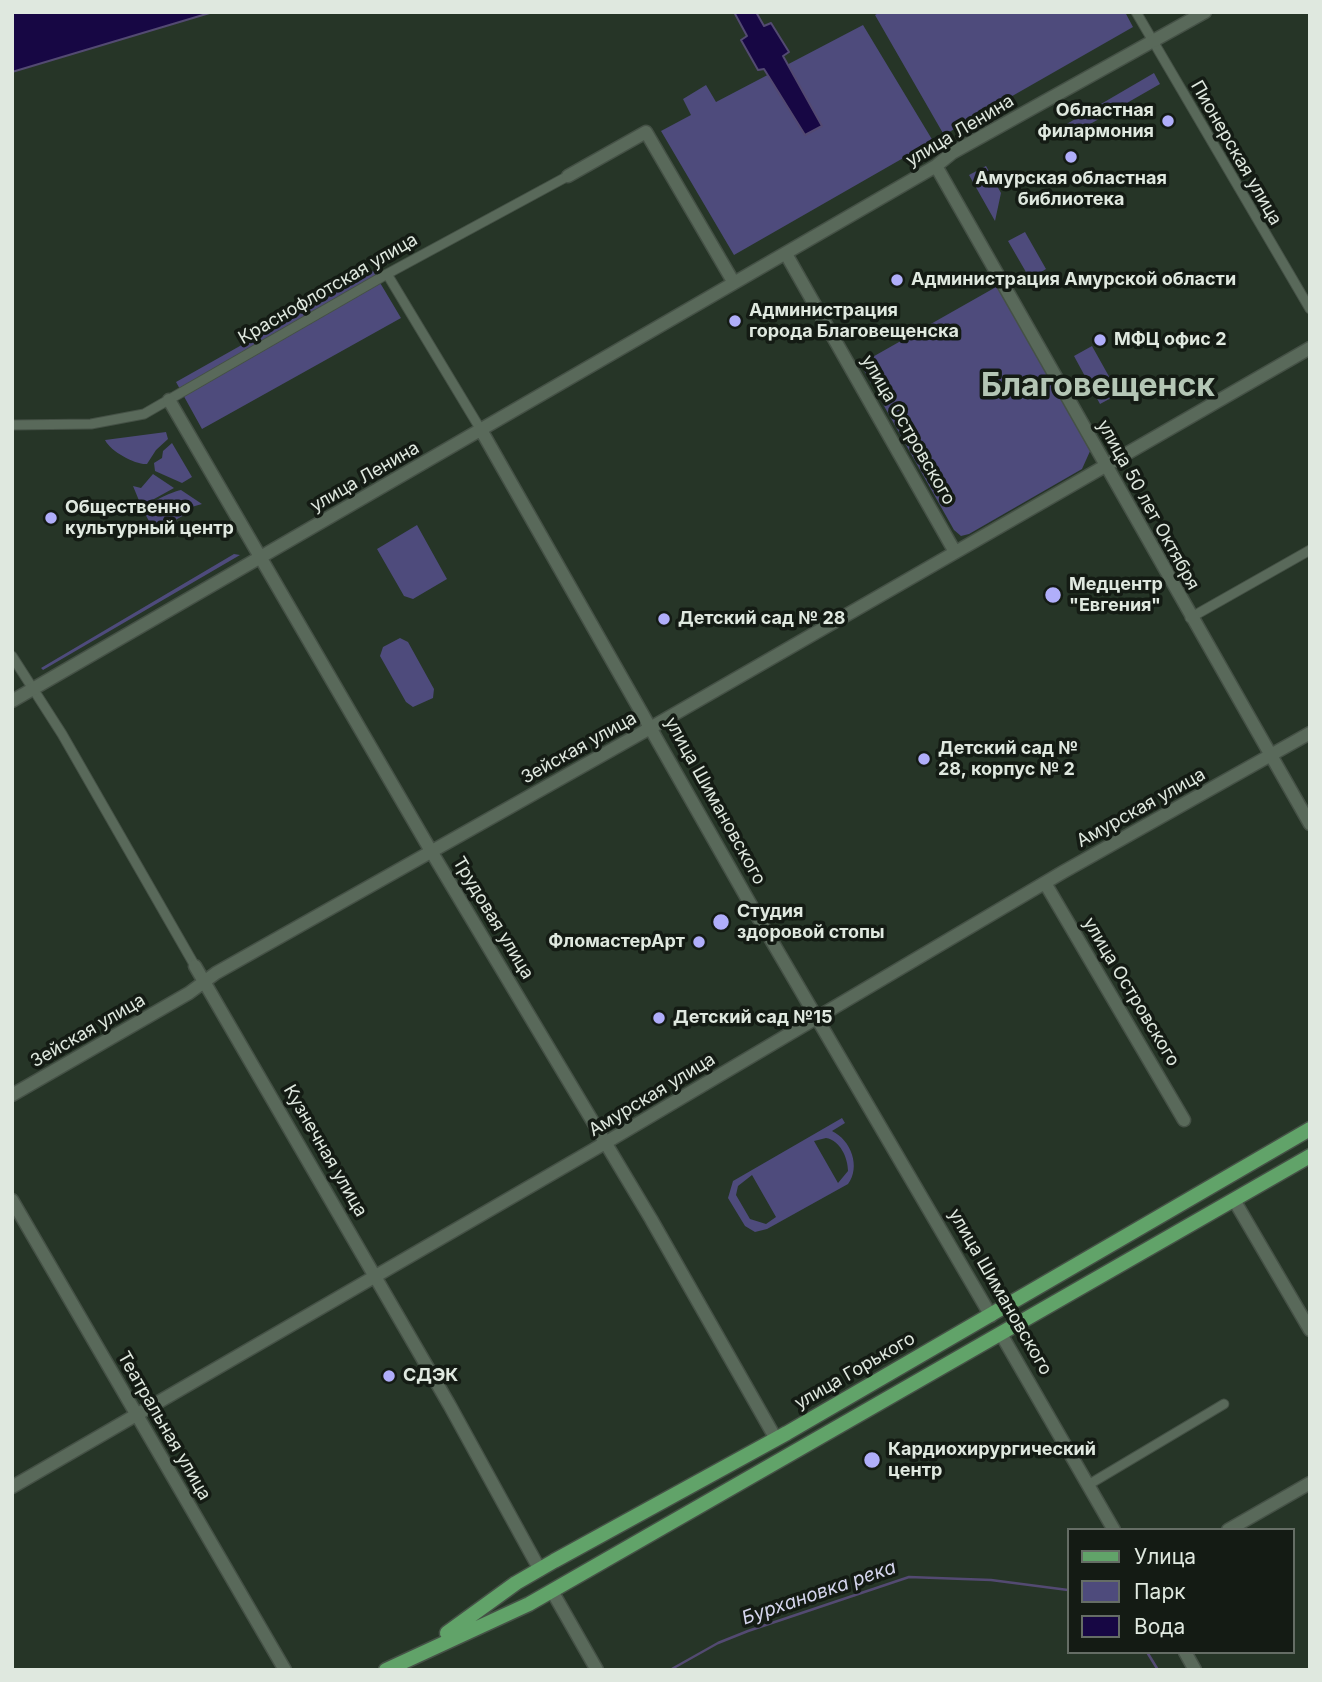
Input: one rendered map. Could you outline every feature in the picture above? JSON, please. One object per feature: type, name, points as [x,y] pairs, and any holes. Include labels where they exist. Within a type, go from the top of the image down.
[{"type":"main road","name":"улица Горького","points":[[422,1651],[540,1570],[991,1316],[1310,1129]]},
{"type":"main road","name":"улица Горького","points":[[386,1670],[552,1591],[1310,1156]]},
{"type":"main road","points":[[1222,1180],[1234,1200]]},
{"type":"main road","name":"улица Шимановского","points":[[991,1316],[1002,1334]]},
{"type":"main road","name":"Трудовая улица","points":[[776,1439],[786,1456]]},
{"type":"main road","name":"Кузнечная улица","points":[[540,1570],[552,1591]]},
{"type":"street","name":"Пионерская улица","points":[[1136,12],[1310,309]]},
{"type":"street","name":"улица Ленина","points":[[12,701],[786,254],[936,166],[952,153],[1205,12]]},
{"type":"street","name":"Краснофлотская улица","points":[[12,425],[91,424],[144,414],[387,274],[646,132],[734,283]]},
{"type":"street","name":"улица 50 лет Октября","points":[[936,166],[1310,824]]},
{"type":"street","name":"улица Островского","points":[[786,254],[955,552]]},
{"type":"street","name":"улица Шимановского","points":[[387,274],[481,430],[991,1316]]},
{"type":"street","name":"Зейская улица","points":[[12,1095],[189,993],[204,981],[1310,348]]},
{"type":"street","name":"Трудовая улица","points":[[169,400],[776,1439]]},
{"type":"street","points":[[1191,618],[1310,550]]},
{"type":"street","name":"Кузнечная улица","points":[[12,656],[376,1277],[540,1570]]},
{"type":"street","name":"Амурская улица","points":[[12,1487],[376,1277],[1045,883],[1310,733]]},
{"type":"street","name":"улица Островского","points":[[1045,883],[1184,1120]]},
{"type":"street","name":"Театральная улица","points":[[12,1200],[285,1670]]},
{"type":"street","points":[[1234,1200],[1310,1331]]},
{"type":"street","name":"улица Шимановского","points":[[1002,1334],[1113,1528]]},
{"type":"street","points":[[1088,1485],[1224,1405]]},
{"type":"street","points":[[1231,1528],[1310,1483]]},
{"type":"street","name":"Кузнечная улица","points":[[552,1591],[597,1670]]},
{"type":"street","points":[[1186,1654],[1195,1670]]},
{"type":"green space","points":[[880,12],[1125,12],[1133,27],[944,135],[875,15]]},
{"type":"green space","points":[[863,25],[933,141],[734,255],[661,131],[691,115],[683,99],[706,85],[716,102]]},
{"type":"green space","points":[[1154,73],[1160,84],[1071,135],[1065,125]]},
{"type":"green space","points":[[986,166],[1001,193],[995,221],[969,175]]},
{"type":"green space","points":[[1025,232],[1046,269],[1030,279],[1008,241]]},
{"type":"green space","points":[[373,271],[401,318],[202,429],[176,382]]},
{"type":"green space","points":[[996,287],[1003,289],[1091,449],[1082,469],[969,534],[961,536],[954,530],[862,367],[869,359]]},
{"type":"green space","points":[[1092,346],[1116,389],[1113,397],[1100,404],[1074,356]]},
{"type":"green space","points":[[166,432],[168,439],[156,450],[147,464],[124,457],[105,440]]},
{"type":"green space","points":[[172,443],[192,477],[182,483],[155,471],[154,463],[162,458],[163,451]]},
{"type":"green space","points":[[153,474],[174,488],[145,504],[140,503],[133,486],[141,488]]},
{"type":"green space","points":[[181,490],[202,504],[188,508],[184,515],[167,525],[149,521],[144,512],[151,504]]},
{"type":"green space","points":[[417,525],[447,579],[413,599],[404,596],[377,549]]},
{"type":"green space","points":[[234,554],[240,555],[43,670],[41,668]]},
{"type":"green space","points":[[400,638],[408,642],[434,689],[433,698],[413,707],[406,702],[380,656],[383,647]]},
{"type":"green space","points":[[842,1118],[845,1123],[832,1131],[839,1135],[852,1154],[854,1170],[848,1184],[767,1229],[755,1232],[745,1226],[728,1198],[733,1181]],"holes":[[[826,1138],[839,1146],[847,1161],[848,1171],[838,1183],[814,1141]],[[752,1175],[776,1217],[766,1224],[750,1219],[736,1195],[738,1186]]]},
{"type":"water","points":[[12,12],[213,12],[12,72]]},
{"type":"water","points":[[734,12],[756,12],[764,26],[771,23],[789,52],[783,56],[822,126],[805,135],[764,69],[758,70],[741,40],[747,36]]},
{"type":"waterway","name":"Бурхановка река","points":[[670,1670],[718,1643],[748,1631],[909,1577],[991,1580],[1066,1590]]},
{"type":"waterway","name":"Бурхановка река","points":[[1148,1654],[1158,1670]]},
{"type":"place","name":"Областная филармония","points":[[1168,121]]},
{"type":"place","name":"Амурская областная библиотека","points":[[1071,157]]},
{"type":"place","name":"Администрация Амурской области","points":[[897,280]]},
{"type":"place","name":"Администрация города Благовещенска","points":[[735,321]]},
{"type":"place","name":"МФЦ офис 2","points":[[1100,340]]},
{"type":"place","name":"Общественно культурный центр","points":[[51,518]]},
{"type":"place","name":"Медцентр \"Евгения\"","points":[[1053,595]]},
{"type":"place","name":"Детский сад № 28","points":[[664,619]]},
{"type":"place","name":"Детский сад № 28, корпус № 2","points":[[924,759]]},
{"type":"place","name":"Студия здоровой стопы","points":[[721,922]]},
{"type":"place","name":"ФломастерАрт","points":[[699,942]]},
{"type":"place","name":"Детский сад №15","points":[[659,1018]]},
{"type":"place","name":"СДЭК","points":[[389,1376]]},
{"type":"place","name":"Кардиохирургический центр","points":[[872,1460]]},
{"type":"district","name":"Благовещенск","points":[[1098,386]]}]
